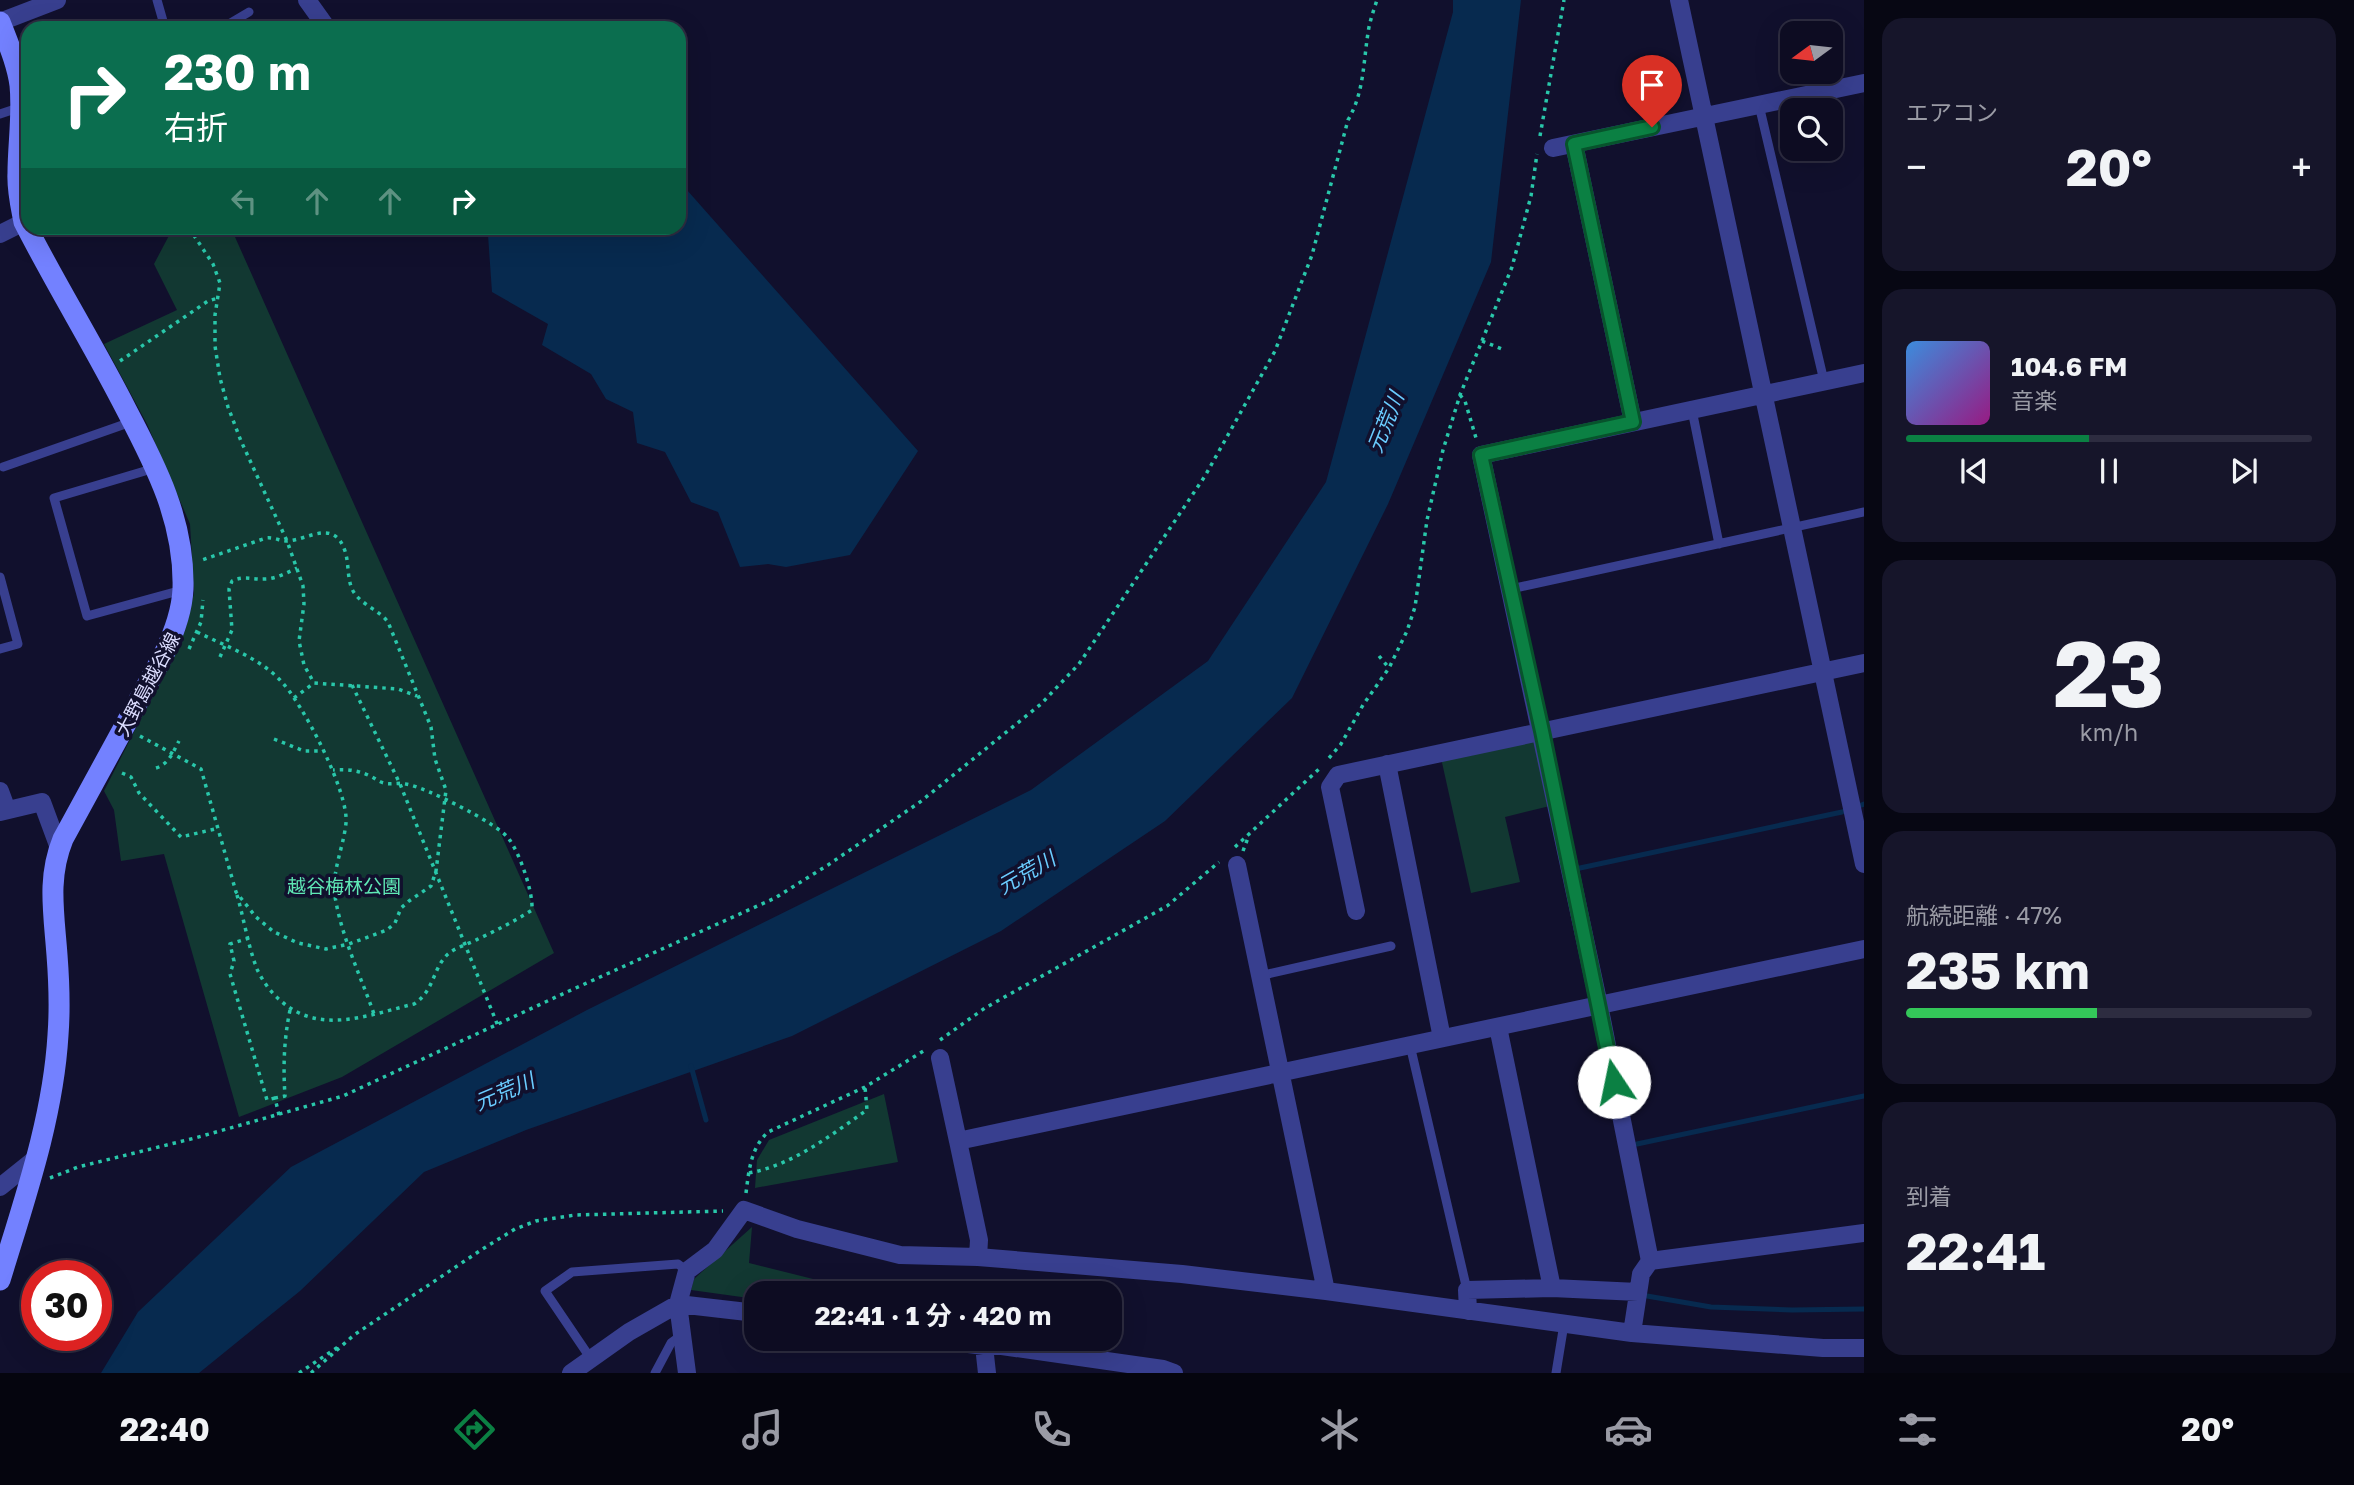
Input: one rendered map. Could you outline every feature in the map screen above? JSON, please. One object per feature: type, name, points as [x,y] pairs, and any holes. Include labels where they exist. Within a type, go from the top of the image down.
[{"type":"main road","name":"大野島越谷線","points":[[0,22],[14,57],[20,83],[18,175],[21,208]]},
{"type":"main road","name":"大野島越谷線","points":[[0,1280],[35,1159],[54,1075],[59,1033],[52,877],[55,859],[164,654],[178,624],[183,590],[180,544],[172,504],[96,349],[31,235]]},
{"type":"street","points":[[0,22],[57,0]]},
{"type":"street","points":[[307,0],[322,21]]},
{"type":"street","points":[[1679,0],[1852,809],[1861,839],[1864,864]]},
{"type":"street","points":[[1553,148],[1864,83]]},
{"type":"street","points":[[1574,144],[1633,422]]},
{"type":"street","points":[[0,234],[21,224]]},
{"type":"street","points":[[1632,1334],[1641,1274],[1650,1261],[1542,731],[1481,455],[1864,373]]},
{"type":"street","points":[[1356,911],[1330,787],[1338,775],[1864,663]]},
{"type":"street","points":[[1387,764],[1442,1038]]},
{"type":"street","points":[[0,791],[3,811],[42,802],[59,848]]},
{"type":"street","points":[[1237,865],[1326,1291]]},
{"type":"street","points":[[958,1141],[1864,949]]},
{"type":"street","points":[[1498,1027],[1552,1288]]},
{"type":"street","points":[[940,1058],[979,1240],[978,1257]]},
{"type":"street","points":[[0,1187],[35,1159]]},
{"type":"street","points":[[687,1373],[678,1304],[687,1271],[715,1250],[744,1210],[797,1229],[900,1255],[978,1257],[1182,1274],[1326,1291],[1632,1334],[1823,1348],[1864,1348]]},
{"type":"street","points":[[1650,1261],[1864,1233]]},
{"type":"street","points":[[1468,1311],[1467,1290],[1552,1288],[1638,1292]]},
{"type":"street","points":[[571,1373],[629,1332],[678,1304],[744,1312]]},
{"type":"street","points":[[985,1351],[987,1373]]},
{"type":"street","points":[[1028,1351],[1112,1367],[1163,1369],[1174,1373]]},
{"type":"lane","points":[[157,0],[163,21]]},
{"type":"lane","points":[[234,21],[249,12]]},
{"type":"lane","points":[[1759,105],[1824,382]]},
{"type":"lane","points":[[0,114],[21,107]]},
{"type":"lane","points":[[1692,410],[1719,544]]},
{"type":"lane","points":[[3,467],[133,421]]},
{"type":"lane","points":[[156,468],[54,498],[88,616],[183,590]]},
{"type":"lane","points":[[1511,589],[1864,512]]},
{"type":"lane","points":[[0,577],[18,644],[0,649]]},
{"type":"lane","points":[[1259,976],[1391,946]]},
{"type":"lane","points":[[1410,1045],[1467,1290]]},
{"type":"lane","points":[[591,1359],[545,1291],[572,1272],[678,1264],[687,1271]]},
{"type":"lane","points":[[1556,1373],[1564,1324]]},
{"type":"lane","points":[[655,1373],[671,1343],[683,1335]]},
{"type":"path","points":[[28,1185],[78,1167],[343,1096],[775,898],[920,802],[1041,704],[1079,664],[1205,476],[1275,351],[1312,256],[1348,120],[1362,88],[1369,25],[1377,0]]},
{"type":"path","points":[[299,1373],[481,1250],[516,1229],[536,1221],[575,1215],[744,1210],[748,1173],[757,1142],[768,1132],[865,1087],[985,1009],[1167,906],[1324,764],[1341,744],[1363,705],[1389,668],[1415,607],[1427,520],[1443,450],[1460,395],[1512,267],[1531,196],[1564,0]]},
{"type":"path","points":[[194,235],[213,264],[220,283],[214,330],[215,346],[228,407],[297,568],[303,595],[299,641],[304,665],[314,683]]},
{"type":"path","points":[[118,362],[208,301],[218,298]]},
{"type":"path","points":[[1482,341],[1502,349]]},
{"type":"path","points":[[1460,395],[1465,401],[1481,455]]},
{"type":"path","points":[[199,560],[274,537],[287,541],[313,533],[324,533],[334,536],[342,543],[352,588],[365,604],[381,613],[388,622],[431,727],[435,759],[446,790],[436,871],[431,886],[401,908],[395,923],[387,930],[326,949],[298,943],[274,932],[256,918],[236,892]]},
{"type":"path","points":[[220,657],[232,631],[229,589],[232,581],[241,577],[263,580],[297,568]]},
{"type":"path","points":[[197,632],[255,661],[280,679],[294,698],[333,770],[344,803],[346,822],[334,874],[336,902],[374,1013]]},
{"type":"path","points":[[1379,656],[1389,668]]},
{"type":"path","points":[[294,698],[314,683],[398,689],[419,697]]},
{"type":"path","points":[[352,685],[400,784],[498,1026]]},
{"type":"path","points":[[141,736],[201,769],[258,971],[274,995],[290,1010],[309,1019],[337,1021],[414,1004],[422,999],[431,986],[440,962],[451,951],[509,924],[532,910],[533,899],[530,885],[510,840],[501,830],[445,800],[405,783],[384,783],[348,769],[333,770]]},
{"type":"path","points":[[274,739],[304,751],[323,751]]},
{"type":"path","points":[[156,768],[163,766],[178,741]]},
{"type":"path","points":[[122,773],[131,777],[139,793],[181,838],[219,828]]},
{"type":"path","points":[[249,938],[230,944],[234,961],[230,974],[267,1100],[285,1096],[284,1046],[290,1010]]},
{"type":"path","points":[[748,1173],[766,1170],[816,1145],[867,1110],[865,1087]]},
{"type":"path","points":[[275,1098],[279,1115]]},
{"type":"path","points":[[311,1373],[354,1335]]},
{"type":"green space","name":"越谷梅林公園","points":[[169,235],[234,235],[554,953],[342,1077],[239,1117],[164,854],[121,861],[114,810],[104,791],[185,631],[194,593],[190,524],[147,424],[104,344],[177,310],[154,264]]},
{"type":"green space","points":[[1539,736],[1554,805],[1505,817],[1520,882],[1471,893],[1441,758]]},
{"type":"green space","points":[[884,1094],[898,1162],[755,1188],[757,1160],[769,1140]]},
{"type":"green space","points":[[752,1227],[749,1263],[821,1281],[744,1281],[744,1297],[691,1290],[694,1279]]},
{"type":"water","name":"元荒川","points":[[1453,0],[1521,0],[1491,262],[1388,504],[1292,698],[1165,821],[1001,931],[792,1036],[526,1130],[424,1172],[300,1291],[199,1373],[101,1373],[138,1312],[291,1167],[587,1010],[1031,790],[1208,661],[1326,482],[1453,12]]},
{"type":"water","points":[[686,189],[918,451],[850,555],[786,567],[768,564],[740,567],[718,512],[691,502],[665,452],[637,443],[633,412],[606,399],[591,374],[542,345],[548,324],[492,292],[488,235],[686,235]]},
{"type":"waterway","points":[[1580,868],[1842,812],[1864,804]]},
{"type":"waterway","points":[[691,1066],[706,1120]]},
{"type":"waterway","points":[[1637,1144],[1864,1096]]},
{"type":"waterway","points":[[1647,1296],[1711,1307],[1864,1309]]},
{"type":"route","points":[[1614,1082],[1542,731],[1481,455],[1633,422],[1574,144],[1652,127]]}]
